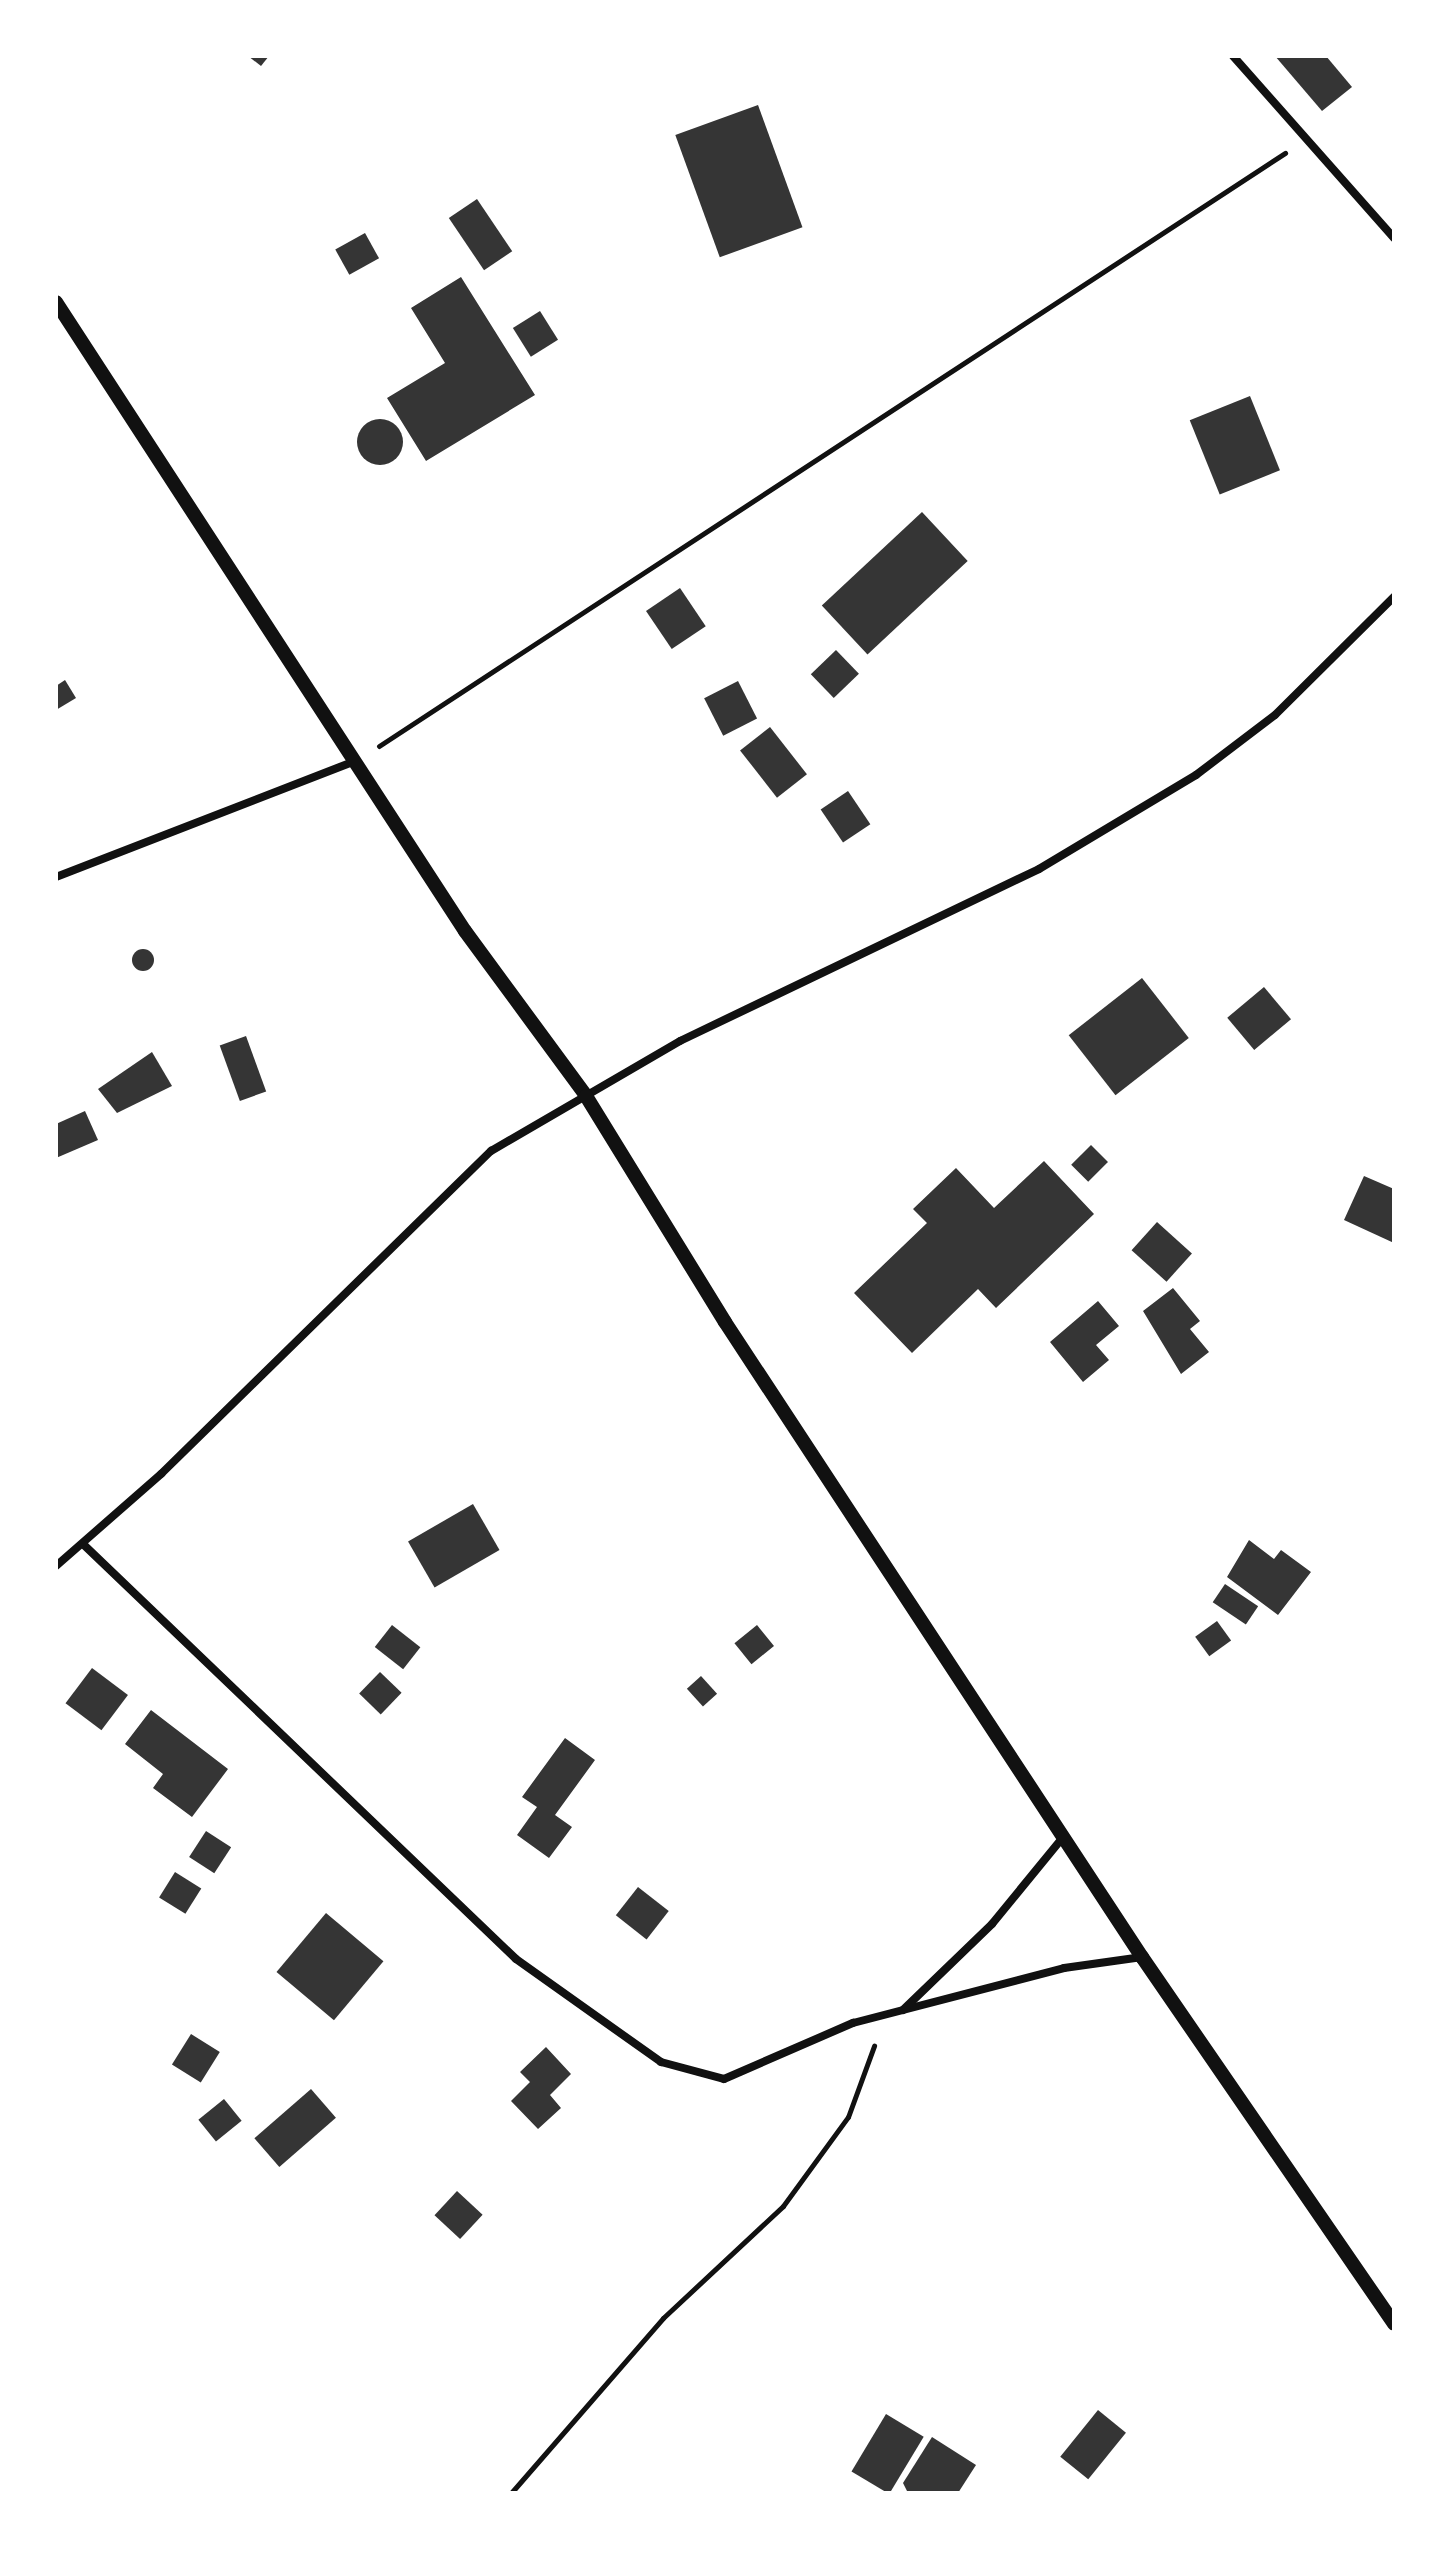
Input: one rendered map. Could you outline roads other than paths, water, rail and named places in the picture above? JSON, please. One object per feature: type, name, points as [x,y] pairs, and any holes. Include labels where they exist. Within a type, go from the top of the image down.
[{"type":"street","points":[[1233,56],[1394,238]]},
{"type":"street","points":[[56,302],[465,931],[586,1096],[725,1322],[1142,1957],[1394,2324]]},
{"type":"street","points":[[56,1566],[84,1545],[491,1151],[680,1041],[1039,869],[1196,775],[1287,705],[1394,597]]},
{"type":"street","points":[[56,877],[355,761]]},
{"type":"street","points":[[84,1545],[516,1959],[661,2062],[724,2079],[878,2017],[1064,1968],[1142,1957]]},
{"type":"street","points":[[902,2011],[992,1924],[1064,1836]]}]
